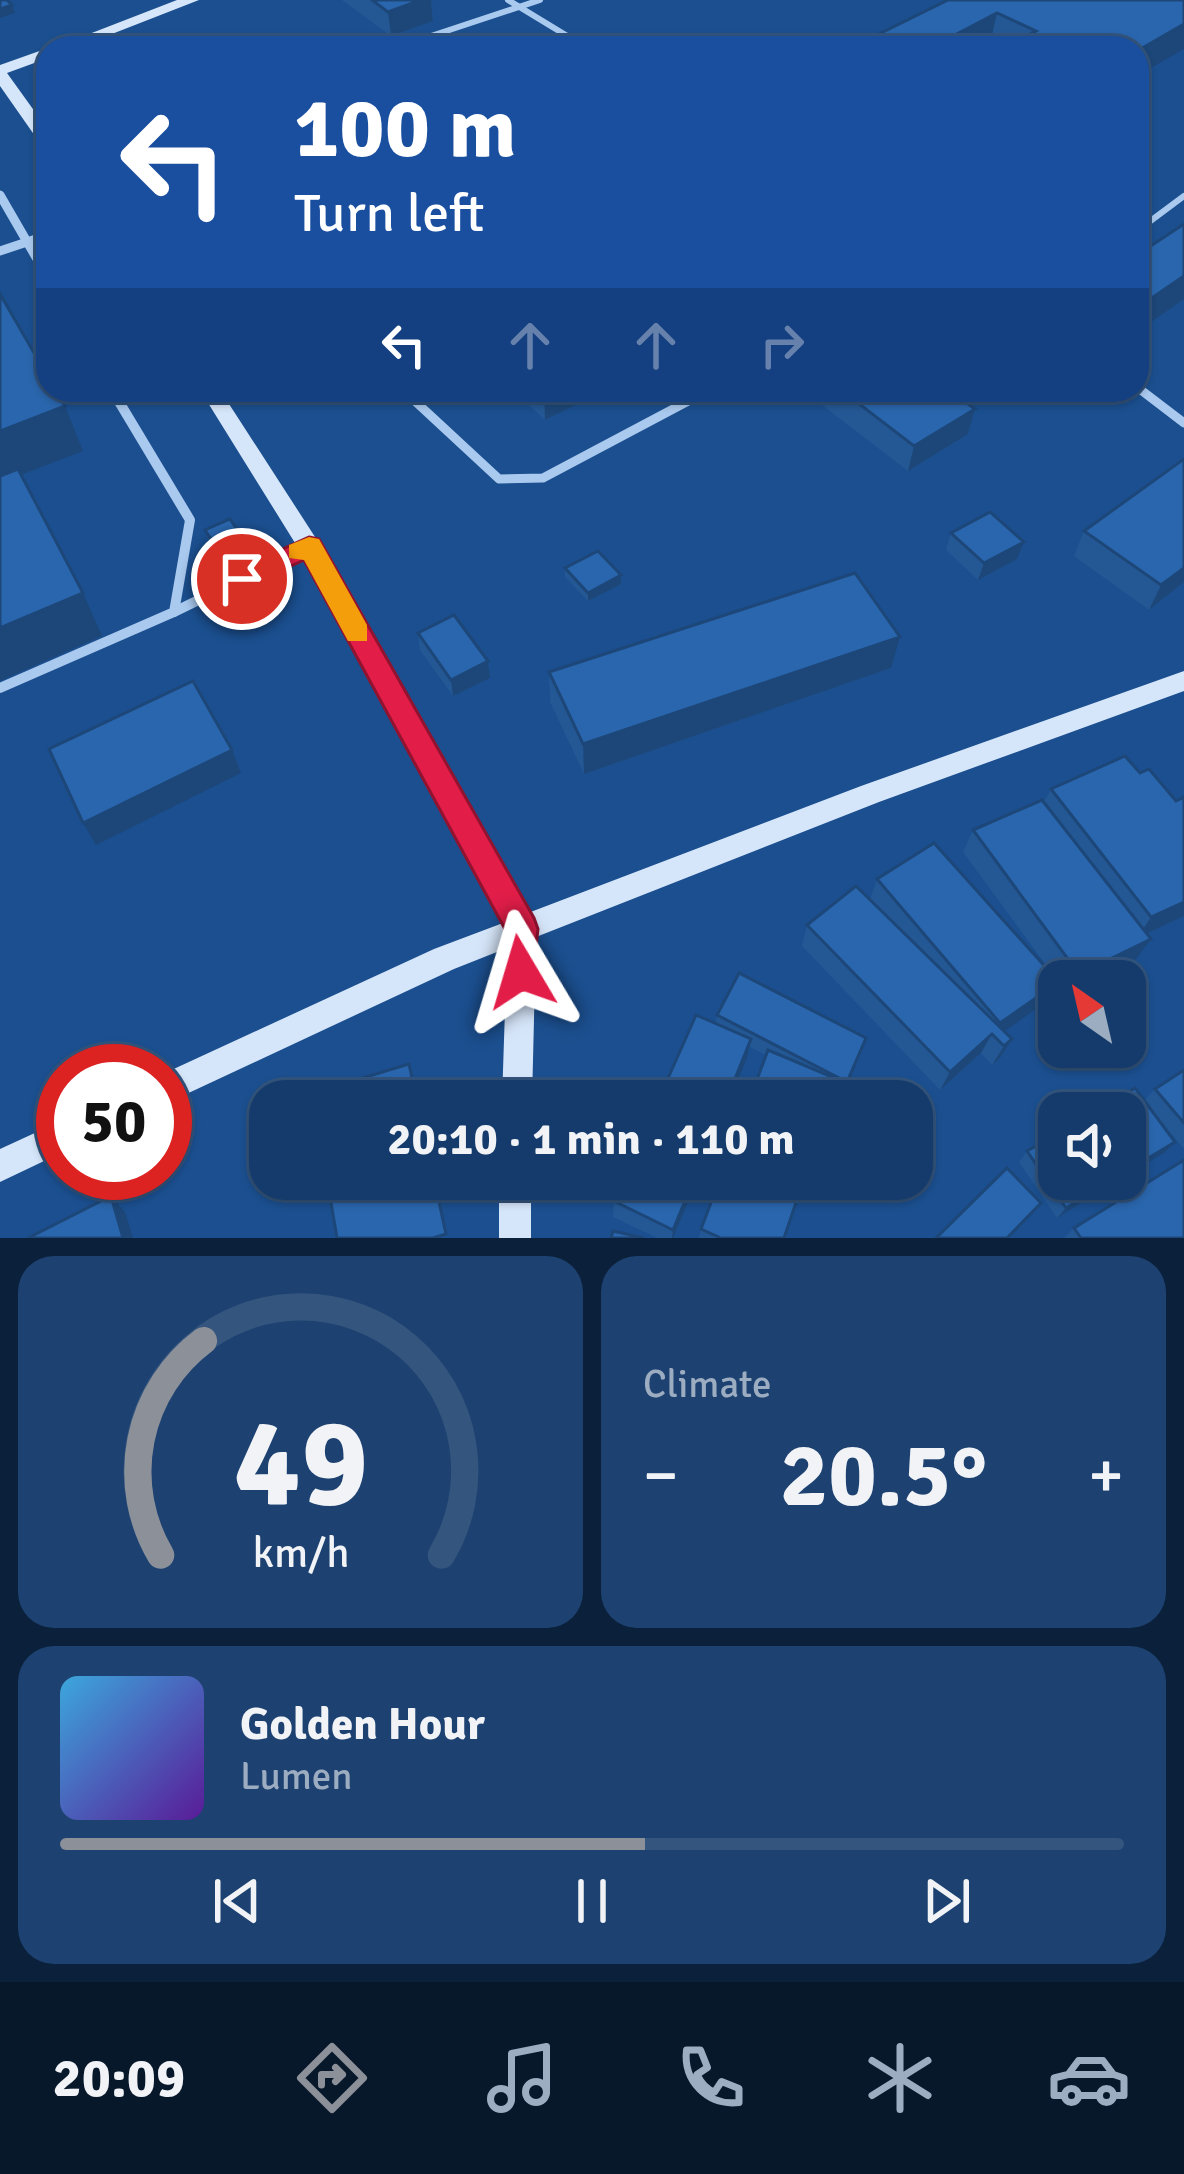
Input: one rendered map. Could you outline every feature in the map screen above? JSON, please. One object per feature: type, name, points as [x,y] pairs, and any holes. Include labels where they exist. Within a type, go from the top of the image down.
[{"type":"main road","points":[[94,36],[191,0]]},
{"type":"main road","points":[[36,57],[0,72],[36,124]]},
{"type":"main road","points":[[218,402],[309,546],[522,929],[518,1080]]},
{"type":"main road","points":[[192,1076],[444,959],[870,794],[1184,681]]},
{"type":"main road","points":[[0,1166],[36,1149]]},
{"type":"main road","points":[[515,1200],[515,1238]]},
{"type":"street","points":[[0,195],[3,208],[36,257]]},
{"type":"street","points":[[0,250],[36,239]]},
{"type":"street","points":[[119,402],[190,520],[173,612]]},
{"type":"street","points":[[0,688],[309,546]]},
{"type":"lane","points":[[508,0],[567,36]]},
{"type":"lane","points":[[432,36],[540,0]]},
{"type":"lane","points":[[1149,222],[1184,196]]},
{"type":"lane","points":[[1149,396],[1184,423]]},
{"type":"lane","points":[[416,402],[499,479],[543,478],[686,402]]},
{"type":"building","points":[[372,0],[421,0],[388,12]]},
{"type":"building","points":[[948,0],[1184,0],[1184,24],[1149,44],[1149,36],[1026,36],[1036,31],[997,13],[953,36],[877,35]]},
{"type":"building","points":[[1184,224],[1184,276],[1149,300],[1149,247]]},
{"type":"building","points":[[0,294],[36,356],[36,402],[62,402],[65,406],[0,431]]},
{"type":"building","points":[[857,402],[965,402],[975,409],[914,446]]},
{"type":"building","points":[[1184,459],[1184,568],[1161,585],[1084,531]]},
{"type":"building","points":[[18,469],[83,593],[0,628],[0,476]]},
{"type":"building","points":[[990,512],[1024,542],[984,563],[951,533]]},
{"type":"building","points":[[230,519],[273,583],[247,594],[205,530]]},
{"type":"building","points":[[598,551],[621,575],[588,593],[565,568]]},
{"type":"building","points":[[855,573],[900,637],[583,744],[549,672]]},
{"type":"building","points":[[454,615],[488,661],[451,680],[418,633]]},
{"type":"building","points":[[193,681],[232,750],[83,823],[49,749]]},
{"type":"building","points":[[1125,756],[1140,773],[1149,769],[1176,801],[1184,797],[1184,902],[1151,917],[1051,789]]},
{"type":"building","points":[[1042,800],[1151,939],[1108,960],[1069,960],[973,830]]},
{"type":"building","points":[[934,843],[1039,960],[1038,997],[1000,1023],[877,879]]},
{"type":"building","points":[[856,886],[1012,1039],[1004,1046],[992,1034],[950,1072],[807,925]]},
{"type":"building","points":[[739,973],[866,1038],[848,1080],[843,1080],[717,1015]]},
{"type":"building","points":[[696,1015],[751,1039],[734,1080],[667,1080]]},
{"type":"building","points":[[768,1050],[837,1079],[837,1080],[757,1080]]},
{"type":"building","points":[[409,1064],[412,1080],[356,1080]]},
{"type":"building","points":[[1184,1070],[1184,1123],[1155,1089]]},
{"type":"building","points":[[1146,1103],[1175,1142],[1146,1159]]},
{"type":"building","points":[[1038,1145],[1038,1167],[1027,1151]]},
{"type":"building","points":[[1184,1160],[1184,1238],[1081,1238],[1074,1228],[1119,1200],[1146,1200],[1146,1183]]},
{"type":"building","points":[[1007,1168],[1041,1203],[1007,1238],[936,1238]]},
{"type":"building","points":[[103,1200],[112,1200],[123,1238],[28,1238]]},
{"type":"building","points":[[331,1200],[439,1200],[446,1234],[433,1238],[337,1238]]},
{"type":"building","points":[[614,1200],[685,1200],[673,1230]]},
{"type":"building","points":[[712,1200],[797,1200],[784,1238],[721,1238],[701,1229]]},
{"type":"building","points":[[613,1231],[644,1238],[611,1238]]},
{"type":"slow traffic","points":[[299,552],[309,546],[358,633]]},
{"type":"route","points":[[242,579],[309,546],[522,929],[521,972]]}]
